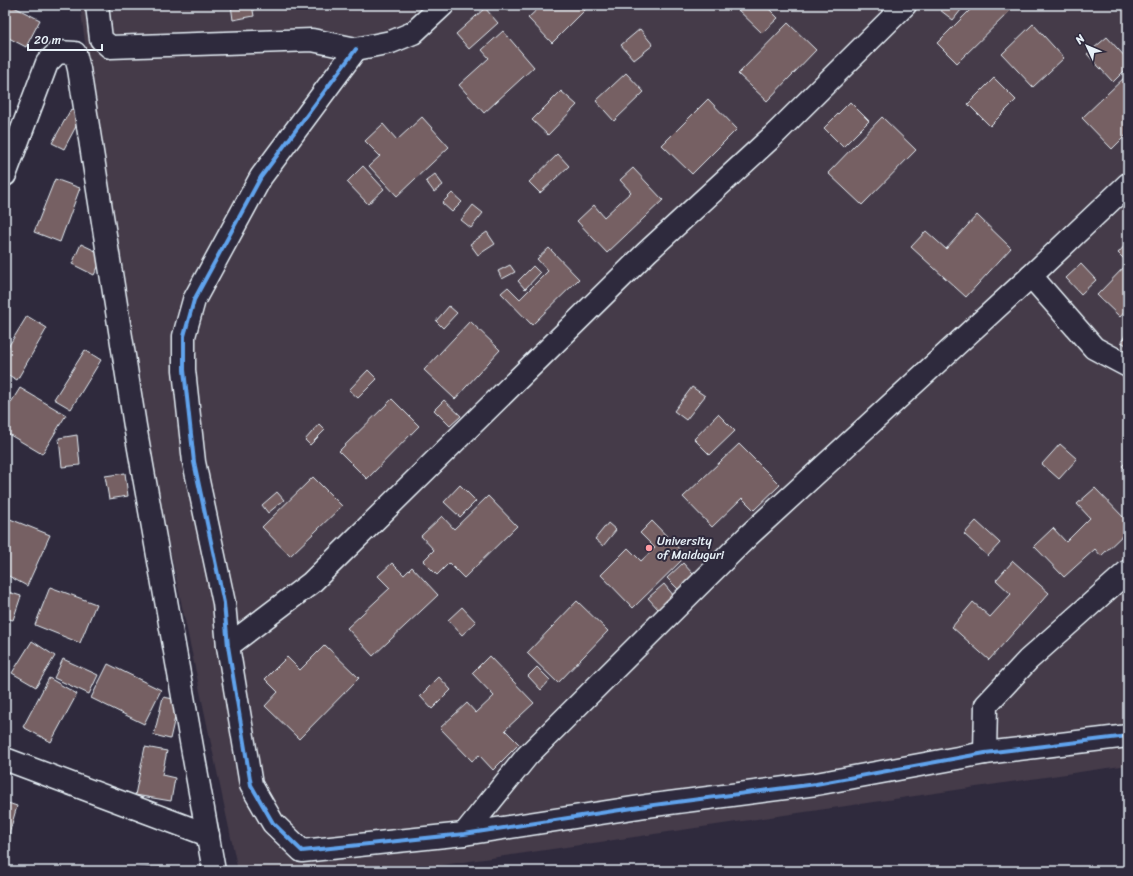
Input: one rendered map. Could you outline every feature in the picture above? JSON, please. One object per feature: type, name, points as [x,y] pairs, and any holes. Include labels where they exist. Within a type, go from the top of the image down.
[{"type":"street","points":[[97,5],[101,39],[110,47],[312,40],[356,49],[391,42],[413,33],[443,5]]},
{"type":"street","points":[[228,646],[311,583],[647,252],[772,137],[905,5]]},
{"type":"street","points":[[356,49],[261,177],[194,300],[184,336],[184,370],[194,462],[224,603],[228,646],[251,785],[273,823],[302,851],[464,834],[646,806],[816,784],[985,753],[1128,736]]},
{"type":"street","points":[[5,174],[47,63],[58,52],[75,53],[79,69],[135,426],[214,871]]},
{"type":"street","points":[[464,834],[528,756],[749,535],[1031,276],[1128,184]]},
{"type":"street","points":[[1031,276],[1094,348],[1128,366]]},
{"type":"street","points":[[985,753],[986,705],[1028,660],[1128,571]]},
{"type":"street","points":[[5,759],[208,835]]},
{"type":"shaded area","name":"University of Maiduguri","points":[[80,5],[1128,5],[1128,765],[401,871],[238,871],[124,332]]},
{"type":"building","points":[[5,5],[10,5],[40,20],[26,47],[5,36]]},
{"type":"building","points":[[231,5],[252,5],[254,16],[233,20]]},
{"type":"building","points":[[502,5],[514,5],[507,11]]},
{"type":"building","points":[[542,5],[590,5],[552,43],[528,18]]},
{"type":"building","points":[[733,5],[765,5],[778,18],[762,33]]},
{"type":"building","points":[[944,5],[965,5],[953,20],[940,10]]},
{"type":"building","points":[[975,5],[1016,5],[957,63],[937,43]]},
{"type":"building","points":[[485,8],[498,23],[469,49],[456,34]]},
{"type":"building","points":[[788,23],[816,50],[767,101],[738,74]]},
{"type":"building","points":[[1033,24],[1064,58],[1033,87],[1002,54]]},
{"type":"building","points":[[640,29],[653,45],[634,60],[621,45]]},
{"type":"building","points":[[503,31],[534,67],[484,113],[459,85],[489,58],[482,50]]},
{"type":"building","points":[[1107,37],[1128,60],[1128,67],[1113,82],[1087,54]]},
{"type":"building","points":[[626,73],[644,92],[614,121],[596,101]]},
{"type":"building","points":[[1128,74],[1128,133],[1112,149],[1082,118]]},
{"type":"building","points":[[994,78],[1016,100],[990,126],[968,104]]},
{"type":"building","points":[[561,91],[577,105],[548,135],[532,120]]},
{"type":"building","points":[[708,99],[737,129],[692,174],[662,145]]},
{"type":"building","points":[[850,102],[869,121],[843,147],[824,128]]},
{"type":"building","points":[[71,109],[82,115],[64,149],[52,143]]},
{"type":"building","points":[[422,117],[449,147],[397,196],[369,166],[380,156],[365,141],[383,124],[397,140]]},
{"type":"building","points":[[882,117],[916,150],[862,205],[828,173]]},
{"type":"building","points":[[558,154],[569,166],[540,193],[529,182]]},
{"type":"building","points":[[363,166],[384,189],[368,204],[347,182]]},
{"type":"building","points":[[633,168],[663,200],[607,253],[577,221],[594,205],[604,217],[631,192],[620,180]]},
{"type":"building","points":[[435,174],[443,185],[434,192],[426,181]]},
{"type":"building","points":[[55,179],[80,188],[60,242],[34,232]]},
{"type":"building","points":[[452,193],[462,202],[452,212],[442,203]]},
{"type":"building","points":[[473,205],[483,213],[471,228],[461,220]]},
{"type":"building","points":[[977,215],[1011,248],[966,297],[911,247],[926,231],[946,249]]},
{"type":"building","points":[[487,232],[495,244],[478,255],[470,244]]},
{"type":"building","points":[[1128,242],[1128,263],[1118,253]]},
{"type":"building","points":[[81,244],[104,255],[94,275],[72,264]]},
{"type":"building","points":[[549,248],[579,279],[532,325],[501,293],[508,287],[520,299],[548,271],[537,259]]},
{"type":"building","points":[[1128,263],[1128,308],[1120,317],[1097,295]]},
{"type":"building","points":[[1081,264],[1096,280],[1081,294],[1066,278]]},
{"type":"building","points":[[510,265],[515,272],[502,279],[498,271]]},
{"type":"building","points":[[533,266],[540,273],[525,289],[518,281]]},
{"type":"building","points":[[449,306],[457,313],[443,328],[436,321]]},
{"type":"building","points":[[27,316],[47,328],[17,380],[5,373],[5,352]]},
{"type":"building","points":[[470,321],[500,350],[455,399],[424,370]]},
{"type":"building","points":[[1128,331],[1128,346],[1121,342]]},
{"type":"building","points":[[85,350],[101,360],[71,409],[54,399]]},
{"type":"building","points":[[368,370],[377,379],[358,398],[349,390]]},
{"type":"building","points":[[692,387],[705,396],[686,420],[674,411]]},
{"type":"building","points":[[20,388],[66,415],[42,454],[5,432],[5,412]]},
{"type":"building","points":[[392,399],[419,426],[367,479],[339,451]]},
{"type":"building","points":[[444,400],[461,416],[450,426],[434,410]]},
{"type":"building","points":[[718,414],[735,431],[710,455],[694,439]]},
{"type":"building","points":[[319,424],[325,430],[310,445],[305,440]]},
{"type":"building","points":[[77,435],[80,465],[62,467],[59,438]]},
{"type":"building","points":[[739,444],[780,485],[754,510],[742,498],[712,527],[683,497]]},
{"type":"building","points":[[1060,444],[1077,459],[1059,479],[1042,464]]},
{"type":"building","points":[[1128,460],[1128,472],[1122,466]]},
{"type":"building","points":[[125,473],[128,496],[109,499],[105,476]]},
{"type":"building","points":[[313,477],[342,506],[290,556],[262,527]]},
{"type":"building","points":[[460,485],[476,501],[460,517],[444,502]]},
{"type":"building","points":[[1095,488],[1128,522],[1128,530],[1101,556],[1095,549],[1064,577],[1034,546],[1053,528],[1066,542],[1090,518],[1077,504]]},
{"type":"building","points":[[277,492],[284,500],[268,513],[262,505]]},
{"type":"building","points":[[488,496],[517,526],[464,578],[449,563],[437,575],[423,561],[434,550],[421,536],[442,516],[454,529]]},
{"type":"building","points":[[5,517],[50,535],[27,586],[5,574]]},
{"type":"building","points":[[652,521],[686,556],[633,608],[601,575],[628,548],[641,561],[655,548],[640,533]]},
{"type":"building","points":[[976,521],[1000,543],[988,556],[964,534]]},
{"type":"building","points":[[608,523],[616,530],[603,546],[595,539]]},
{"type":"building","points":[[1013,561],[1049,593],[989,660],[952,627],[973,602],[990,617],[1011,594],[996,580]]},
{"type":"building","points":[[392,563],[404,575],[412,567],[438,595],[373,656],[347,628],[390,588],[378,576]]},
{"type":"building","points":[[683,563],[693,574],[678,589],[667,578]]},
{"type":"building","points":[[664,584],[674,596],[658,609],[648,598]]},
{"type":"building","points":[[50,587],[96,604],[80,643],[35,625]]},
{"type":"building","points":[[5,591],[21,596],[13,620],[5,618]]},
{"type":"building","points":[[577,601],[608,631],[558,683],[527,653]]},
{"type":"building","points":[[462,607],[476,622],[462,635],[448,620]]},
{"type":"building","points":[[32,641],[55,656],[36,687],[12,673]]},
{"type":"building","points":[[325,645],[359,678],[299,739],[265,706],[278,692],[265,679],[287,657],[300,670]]},
{"type":"building","points":[[489,656],[534,703],[505,730],[519,744],[493,770],[479,755],[472,761],[440,728],[467,703],[476,713],[494,696],[472,673]]},
{"type":"building","points":[[63,659],[98,675],[89,694],[54,678]]},
{"type":"building","points":[[108,664],[161,690],[144,724],[91,698]]},
{"type":"building","points":[[537,667],[550,680],[541,690],[528,676]]},
{"type":"building","points":[[439,677],[451,690],[432,709],[420,696]]},
{"type":"building","points":[[49,678],[77,694],[51,742],[23,727]]},
{"type":"building","points":[[163,697],[179,700],[170,739],[154,735]]},
{"type":"building","points":[[145,747],[167,751],[162,775],[175,778],[171,801],[135,795]]},
{"type":"building","points":[[5,802],[17,806],[9,834],[5,833]]},
{"type":"building","points":[[165,867],[165,871],[124,871],[124,870]]},
{"type":"cycle path","points":[[356,49],[261,177],[194,300],[184,336],[184,370],[194,462],[224,603],[228,646],[251,785],[273,823],[302,851],[464,834],[646,806],[816,784],[985,753],[1128,736]]},
{"type":"place","name":"University of Maiduguri","points":[[649,548]]}]
